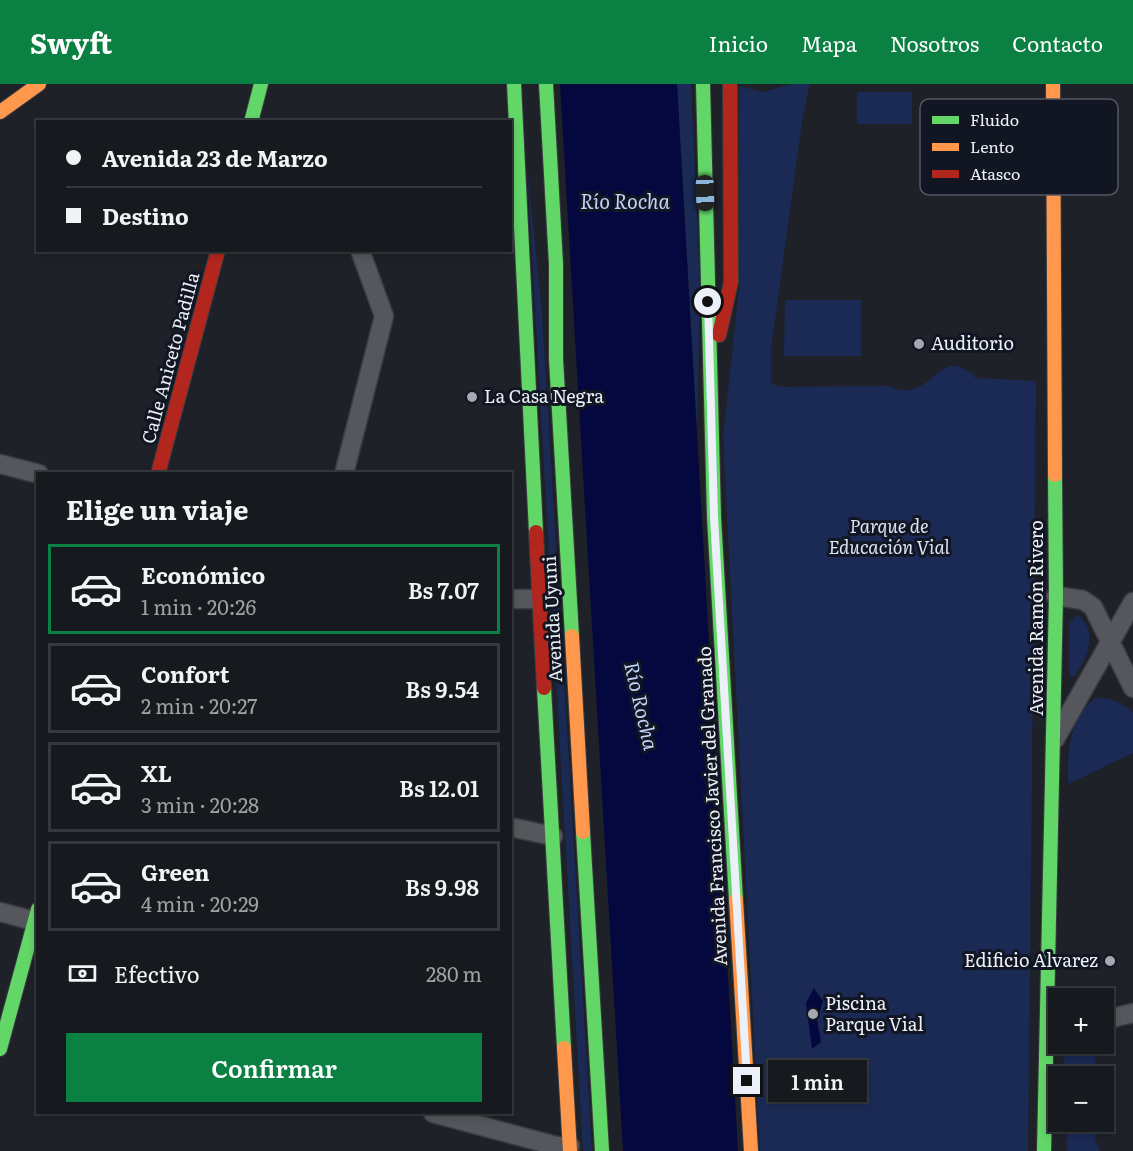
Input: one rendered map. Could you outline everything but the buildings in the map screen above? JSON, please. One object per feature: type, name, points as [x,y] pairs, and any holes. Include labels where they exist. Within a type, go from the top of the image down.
[{"type":"main road","points":[[0,112],[39,84]]},
{"type":"main road","points":[[252,120],[261,84]]},
{"type":"main road","name":"Avenida Uyuni","points":[[514,84],[539,600],[570,1148]]},
{"type":"main road","name":"Avenida Uyuni","points":[[546,84],[556,264],[556,359],[602,1151]]},
{"type":"main road","points":[[703,84],[710,368]]},
{"type":"main road","points":[[710,368],[731,282],[730,84]]},
{"type":"main road","name":"Avenida Ramón Rivero","points":[[1053,84],[1053,99]]},
{"type":"main road","points":[[535,141],[544,265],[556,359]]},
{"type":"main road","name":"Avenida Ramón Rivero","points":[[1052,988],[1056,596],[1054,195]]},
{"type":"main road","points":[[512,250],[527,360]]},
{"type":"main road","name":"Calle Aniceto Padilla","points":[[159,472],[217,252]]},
{"type":"main road","name":"Avenida Francisco Javier del Granado","points":[[710,368],[711,459],[751,1151]]},
{"type":"main road","points":[[0,1048],[36,915]]},
{"type":"main road","name":"Avenida Ramón Rivero","points":[[1044,1151],[1050,1054]]},
{"type":"street","points":[[345,472],[384,316],[361,252]]},
{"type":"street","points":[[0,464],[36,473]]},
{"type":"street","points":[[1056,596],[1083,600],[1093,607],[1133,688]]},
{"type":"street","points":[[512,599],[539,600]]},
{"type":"street","points":[[1054,741],[1133,602]]},
{"type":"street","points":[[512,827],[553,836]]},
{"type":"street","points":[[0,912],[36,915]]},
{"type":"street","points":[[1114,1018],[1133,1013]]},
{"type":"street","points":[[437,1114],[570,1148]]},
{"type":"green space","points":[[677,84],[691,84],[700,290],[697,433]]},
{"type":"green space","name":"Parque de Educación Vial","points":[[792,84],[810,84],[803,115],[771,349],[771,383],[780,387],[889,386],[901,390],[912,389],[921,386],[949,366],[964,368],[975,378],[1036,381],[1028,1151],[760,1151],[723,438],[739,288],[739,86],[763,92]]},
{"type":"green space","points":[[857,92],[912,92],[912,124],[857,124]]},
{"type":"green space","points":[[527,166],[542,313],[592,1151],[583,1151]]},
{"type":"green space","points":[[785,300],[861,300],[861,356],[784,356]]},
{"type":"green space","points":[[1078,615],[1088,629],[1089,645],[1075,676],[1071,676],[1069,672],[1069,623]]},
{"type":"green space","points":[[1095,698],[1116,701],[1133,713],[1133,753],[1068,784],[1071,737],[1080,716]]},
{"type":"green space","points":[[1065,1054],[1096,1054],[1095,1066],[1064,1066]]},
{"type":"green space","points":[[1066,1132],[1095,1132],[1100,1151],[1067,1151]]},
{"type":"water","name":"Río Rocha","points":[[560,84],[677,84],[738,1151],[623,1151]]},
{"type":"water","name":"Piscina Parque Vial","points":[[814,988],[823,1001],[817,1020],[821,1042],[812,1049],[806,1003]]},
{"type":"traffic: fast","points":[[252,120],[261,84]]},
{"type":"traffic: fast","points":[[514,84],[536,532]]},
{"type":"traffic: fast","points":[[546,84],[556,264],[556,359],[572,636]]},
{"type":"traffic: fast","points":[[703,84],[714,517],[736,900]]},
{"type":"traffic: fast","points":[[1044,1151],[1056,596],[1055,475]]},
{"type":"traffic: fast","points":[[544,688],[564,1048]]},
{"type":"traffic: fast","points":[[583,832],[602,1151]]},
{"type":"traffic: fast","points":[[0,1049],[36,916]]},
{"type":"traffic: slow","points":[[0,112],[39,84]]},
{"type":"traffic: slow","points":[[1053,84],[1053,99]]},
{"type":"traffic: slow","points":[[1054,195],[1055,475]]},
{"type":"traffic: slow","points":[[572,636],[583,832]]},
{"type":"traffic: slow","points":[[736,900],[751,1151]]},
{"type":"traffic: slow","points":[[564,1048],[570,1151]]},
{"type":"traffic: jam","points":[[719,335],[731,282],[730,84]]},
{"type":"traffic: jam","points":[[159,472],[217,252]]},
{"type":"traffic: jam","points":[[536,532],[544,688]]},
{"type":"place","name":"Auditorio","points":[[919,344]]},
{"type":"place","name":"La Casa Negra","points":[[472,397]]},
{"type":"place","name":"Edificio Alvarez","points":[[1110,961]]},
{"type":"place","name":"Piscina Parque Vial","points":[[813,1014]]},
{"type":"route","points":[[708,302],[714,517],[747,1081]]}]
